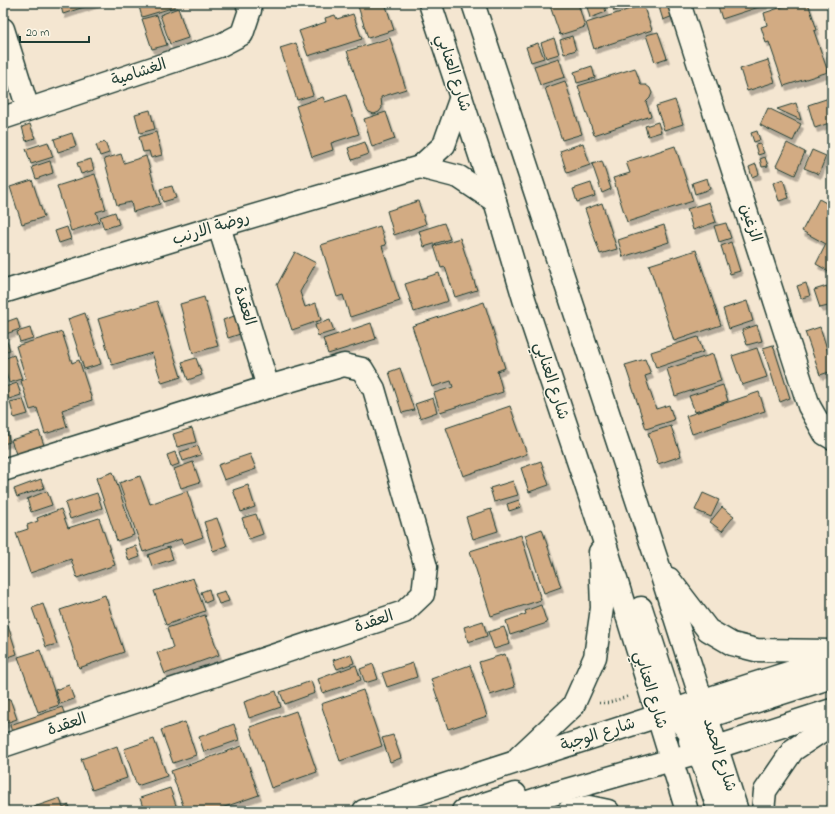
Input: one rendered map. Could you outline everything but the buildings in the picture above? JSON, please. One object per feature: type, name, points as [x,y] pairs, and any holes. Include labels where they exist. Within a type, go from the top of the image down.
[{"type":"street","name":"الغشامية","points":[[3,118],[219,46],[242,34],[250,10],[247,3]]},
{"type":"street","name":"شارع العنابي","points":[[430,3],[495,201],[524,300],[599,524],[650,689],[675,731]]},
{"type":"street","points":[[473,3],[659,566],[704,709],[832,678]]},
{"type":"street","name":"الزغين","points":[[679,3],[809,406],[825,434],[832,438]]},
{"type":"street","points":[[3,29],[28,110]]},
{"type":"street","name":"روضة الارنب","points":[[3,292],[420,167],[444,145],[461,97]]},
{"type":"street","points":[[420,167],[459,177],[495,201]]},
{"type":"street","name":"العقدة","points":[[219,226],[268,387]]},
{"type":"street","points":[[524,300],[541,316],[548,326],[552,336],[675,731],[687,811]]},
{"type":"street","name":"العقدة","points":[[3,470],[268,387],[344,366],[362,369],[374,389],[426,567],[423,594],[404,612],[3,746]]},
{"type":"street","points":[[514,762],[573,706],[595,657],[602,608],[599,524]]},
{"type":"street","points":[[659,566],[708,630],[732,644],[756,650],[832,651]]},
{"type":"street","name":"شارع الوجبة","points":[[500,811],[556,793],[675,731],[725,694],[832,659]]},
{"type":"street","name":"شارع الحمد","points":[[704,709],[707,749],[737,811]]},
{"type":"street","name":"شارع الوجبة","points":[[364,811],[514,762],[675,731],[707,749],[832,710]]},
{"type":"street","points":[[763,811],[764,791],[793,750],[832,724]]},
{"type":"street","points":[[675,731],[696,738],[707,749],[703,764],[719,811]]},
{"type":"street","points":[[463,811],[645,752],[675,731]]},
{"type":"street","points":[[569,811],[588,807],[608,811]]},
{"type":"path","points":[[580,693],[591,701],[601,704],[650,689]]}]
